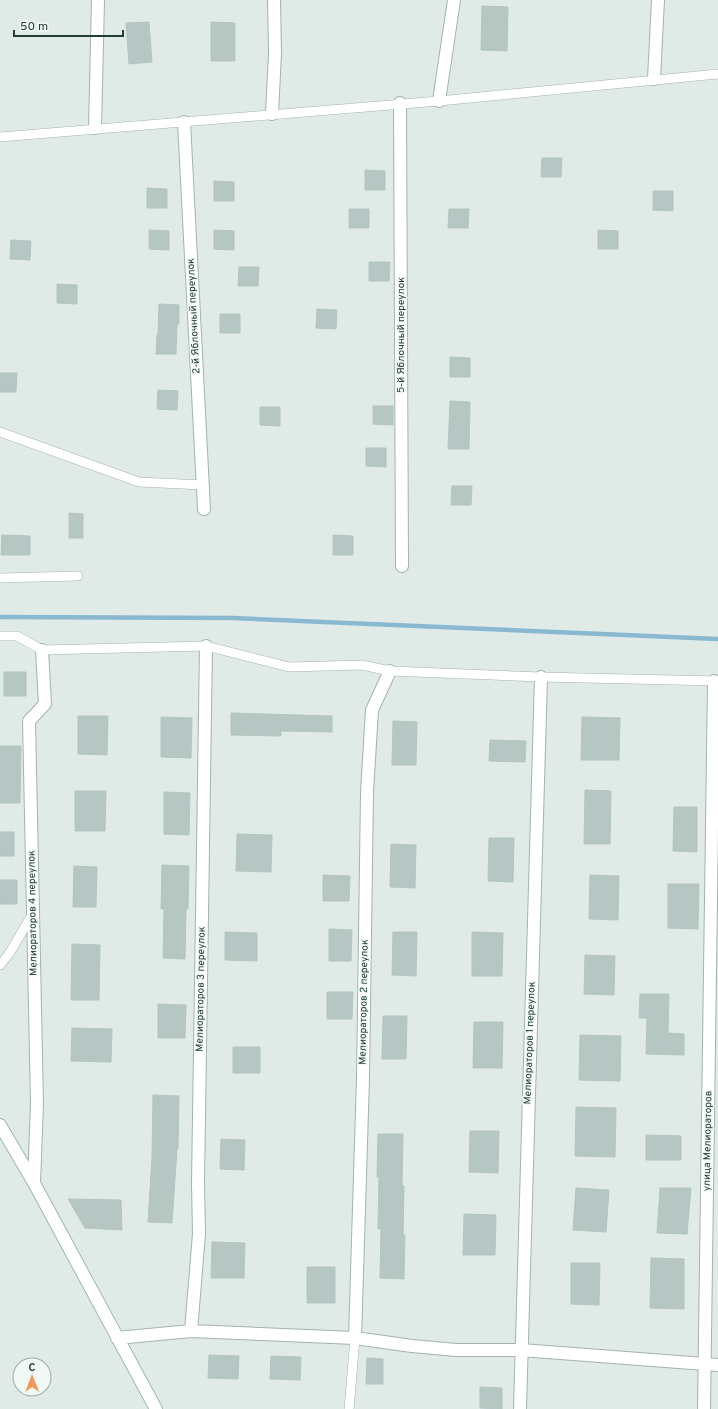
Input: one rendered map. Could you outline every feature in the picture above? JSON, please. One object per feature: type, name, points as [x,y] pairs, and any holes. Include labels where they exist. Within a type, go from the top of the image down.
[{"type":"street","points":[[95,128],[98,0]]},
{"type":"street","points":[[272,114],[275,53],[274,0]]},
{"type":"street","points":[[439,101],[454,0]]},
{"type":"street","points":[[654,79],[658,0]]},
{"type":"street","name":"5-й Яблочный переулок","points":[[400,103],[402,566]]},
{"type":"street","name":"2-й Яблочный переулок","points":[[184,122],[204,509]]},
{"type":"street","name":"Мелиораторов 3 переулок","points":[[190,1331],[199,1234],[198,1184],[206,646]]},
{"type":"street","name":"Мелиораторов 4 переулок","points":[[34,1183],[37,1103],[29,721],[45,704],[42,650]]},
{"type":"street","name":"Мелиораторов 2 переулок","points":[[355,1338],[363,1078],[366,792],[372,710],[390,671]]},
{"type":"street","name":"Мелиораторов 1 переулок","points":[[520,1409],[541,677]]},
{"type":"street","name":"улица Мелиораторов","points":[[704,1409],[716,681]]},
{"type":"street","points":[[0,1125],[34,1183],[156,1409]]},
{"type":"street","points":[[117,1338],[190,1331],[355,1338],[412,1346],[456,1350],[521,1350],[718,1365]]},
{"type":"lane","points":[[0,136],[439,101],[718,74]]},
{"type":"lane","points":[[0,432],[139,482],[203,485]]},
{"type":"lane","points":[[0,578],[78,576]]},
{"type":"lane","points":[[0,636],[17,636],[42,650],[206,646],[289,667],[362,665],[390,671],[541,677],[716,681]]},
{"type":"lane","points":[[0,964],[9,954],[33,914]]},
{"type":"lane","points":[[349,1409],[355,1338]]},
{"type":"building","points":[[482,6],[508,7],[507,51],[481,50]]},
{"type":"building","points":[[149,22],[152,62],[129,64],[126,23]]},
{"type":"building","points":[[211,22],[235,23],[235,61],[211,61]]},
{"type":"building","points":[[542,158],[562,158],[561,177],[541,177]]},
{"type":"building","points":[[365,170],[385,171],[385,190],[365,190]]},
{"type":"building","points":[[214,181],[234,182],[234,201],[214,201]]},
{"type":"building","points":[[147,188],[167,189],[167,208],[147,208]]},
{"type":"building","points":[[653,191],[673,191],[673,211],[653,210]]},
{"type":"building","points":[[349,209],[369,209],[369,228],[349,228]]},
{"type":"building","points":[[449,209],[469,209],[468,228],[448,228]]},
{"type":"building","points":[[149,230],[169,231],[169,250],[149,249]]},
{"type":"building","points":[[214,230],[234,231],[234,250],[214,249]]},
{"type":"building","points":[[598,230],[618,231],[618,249],[598,249]]},
{"type":"building","points":[[11,240],[31,241],[30,260],[10,259]]},
{"type":"building","points":[[369,262],[390,262],[389,281],[369,281]]},
{"type":"building","points":[[239,267],[259,267],[258,286],[238,286]]},
{"type":"building","points":[[57,284],[77,285],[77,304],[57,303]]},
{"type":"building","points":[[159,304],[179,305],[176,354],[156,354]]},
{"type":"building","points":[[317,309],[337,310],[336,329],[316,328]]},
{"type":"building","points":[[220,314],[240,314],[240,333],[220,333]]},
{"type":"building","points":[[450,357],[470,358],[470,377],[450,377]]},
{"type":"building","points":[[0,373],[17,373],[16,392],[0,392]]},
{"type":"building","points":[[158,390],[178,391],[177,410],[157,409]]},
{"type":"building","points":[[450,401],[470,402],[469,449],[448,449]]},
{"type":"building","points":[[373,406],[393,406],[393,425],[373,424]]},
{"type":"building","points":[[260,407],[280,407],[280,426],[260,425]]},
{"type":"building","points":[[366,448],[386,448],[386,467],[366,466]]},
{"type":"building","points":[[452,486],[472,486],[471,505],[451,505]]},
{"type":"building","points":[[69,513],[83,514],[83,538],[69,538]]},
{"type":"building","points":[[2,535],[30,536],[30,555],[1,555]]},
{"type":"building","points":[[333,535],[353,536],[353,555],[333,555]]},
{"type":"building","points":[[4,672],[26,672],[26,696],[4,696]]},
{"type":"building","points":[[231,713],[332,716],[332,732],[281,731],[281,736],[231,735]]},
{"type":"building","points":[[78,716],[108,716],[107,755],[78,754]]},
{"type":"building","points":[[161,717],[192,718],[191,758],[161,757]]},
{"type":"building","points":[[582,717],[620,718],[619,760],[581,760]]},
{"type":"building","points":[[393,721],[417,722],[416,765],[392,765]]},
{"type":"building","points":[[490,740],[526,741],[525,762],[489,761]]},
{"type":"building","points":[[0,746],[21,746],[20,803],[0,803]]},
{"type":"building","points":[[585,790],[611,791],[610,844],[584,844]]},
{"type":"building","points":[[75,791],[106,791],[105,831],[75,831]]},
{"type":"building","points":[[164,792],[190,793],[189,835],[164,834]]},
{"type":"building","points":[[674,807],[697,807],[697,852],[673,851]]},
{"type":"building","points":[[0,832],[14,832],[14,856],[0,856]]},
{"type":"building","points":[[237,834],[272,835],[271,872],[236,871]]},
{"type":"building","points":[[489,838],[514,838],[513,882],[488,881]]},
{"type":"building","points":[[391,844],[416,845],[415,888],[390,887]]},
{"type":"building","points":[[162,865],[189,866],[185,959],[163,958],[164,909],[161,909]]},
{"type":"building","points":[[74,866],[97,867],[96,907],[73,907]]},
{"type":"building","points":[[323,875],[350,876],[349,901],[323,901]]},
{"type":"building","points":[[590,875],[619,876],[618,920],[589,919]]},
{"type":"building","points":[[0,880],[17,880],[17,904],[0,904]]},
{"type":"building","points":[[668,884],[699,884],[698,929],[668,928]]},
{"type":"building","points":[[329,929],[352,930],[351,961],[329,961]]},
{"type":"building","points":[[225,932],[257,933],[257,961],[225,960]]},
{"type":"building","points":[[393,932],[417,932],[416,976],[392,975]]},
{"type":"building","points":[[472,932],[503,933],[502,976],[472,976]]},
{"type":"building","points":[[72,944],[100,945],[99,1000],[71,1000]]},
{"type":"building","points":[[585,955],[615,956],[614,995],[584,994]]},
{"type":"building","points":[[327,992],[353,992],[352,1019],[327,1019]]},
{"type":"building","points":[[640,994],[669,994],[668,1033],[684,1034],[684,1055],[646,1054],[647,1018],[639,1018]]},
{"type":"building","points":[[158,1004],[186,1005],[185,1038],[158,1038]]},
{"type":"building","points":[[383,1016],[407,1016],[406,1059],[382,1059]]},
{"type":"building","points":[[474,1022],[503,1022],[502,1068],[473,1068]]},
{"type":"building","points":[[72,1028],[112,1029],[111,1062],[71,1061]]},
{"type":"building","points":[[580,1035],[621,1036],[620,1081],[579,1080]]},
{"type":"building","points":[[233,1047],[260,1047],[260,1073],[233,1073]]},
{"type":"building","points":[[153,1095],[179,1096],[178,1149],[172,1223],[148,1222],[152,1158]]},
{"type":"building","points":[[576,1107],[616,1108],[615,1157],[575,1156]]},
{"type":"building","points":[[470,1131],[499,1131],[498,1173],[469,1172]]},
{"type":"building","points":[[378,1134],[403,1134],[402,1186],[404,1186],[404,1279],[380,1278],[381,1229],[378,1229]]},
{"type":"building","points":[[646,1135],[681,1136],[681,1160],[646,1160]]},
{"type":"building","points":[[221,1139],[245,1140],[244,1170],[220,1169]]},
{"type":"building","points":[[576,1188],[609,1190],[606,1232],[573,1230]]},
{"type":"building","points":[[660,1188],[691,1188],[687,1234],[657,1233]]},
{"type":"building","points":[[68,1199],[121,1200],[122,1230],[85,1228]]},
{"type":"building","points":[[464,1214],[496,1215],[495,1255],[463,1255]]},
{"type":"building","points":[[212,1242],[245,1243],[244,1278],[211,1278]]},
{"type":"building","points":[[651,1258],[684,1259],[684,1309],[650,1308]]},
{"type":"building","points":[[571,1263],[600,1263],[599,1305],[571,1304]]},
{"type":"building","points":[[307,1267],[335,1267],[335,1303],[307,1303]]},
{"type":"building","points":[[209,1355],[239,1356],[238,1379],[208,1378]]},
{"type":"building","points":[[271,1356],[301,1357],[300,1380],[270,1379]]},
{"type":"building","points":[[367,1358],[383,1359],[383,1384],[366,1384]]},
{"type":"building","points":[[480,1387],[502,1388],[502,1409],[480,1408]]},
{"type":"waterway","points":[[0,617],[233,618],[718,639]]}]
